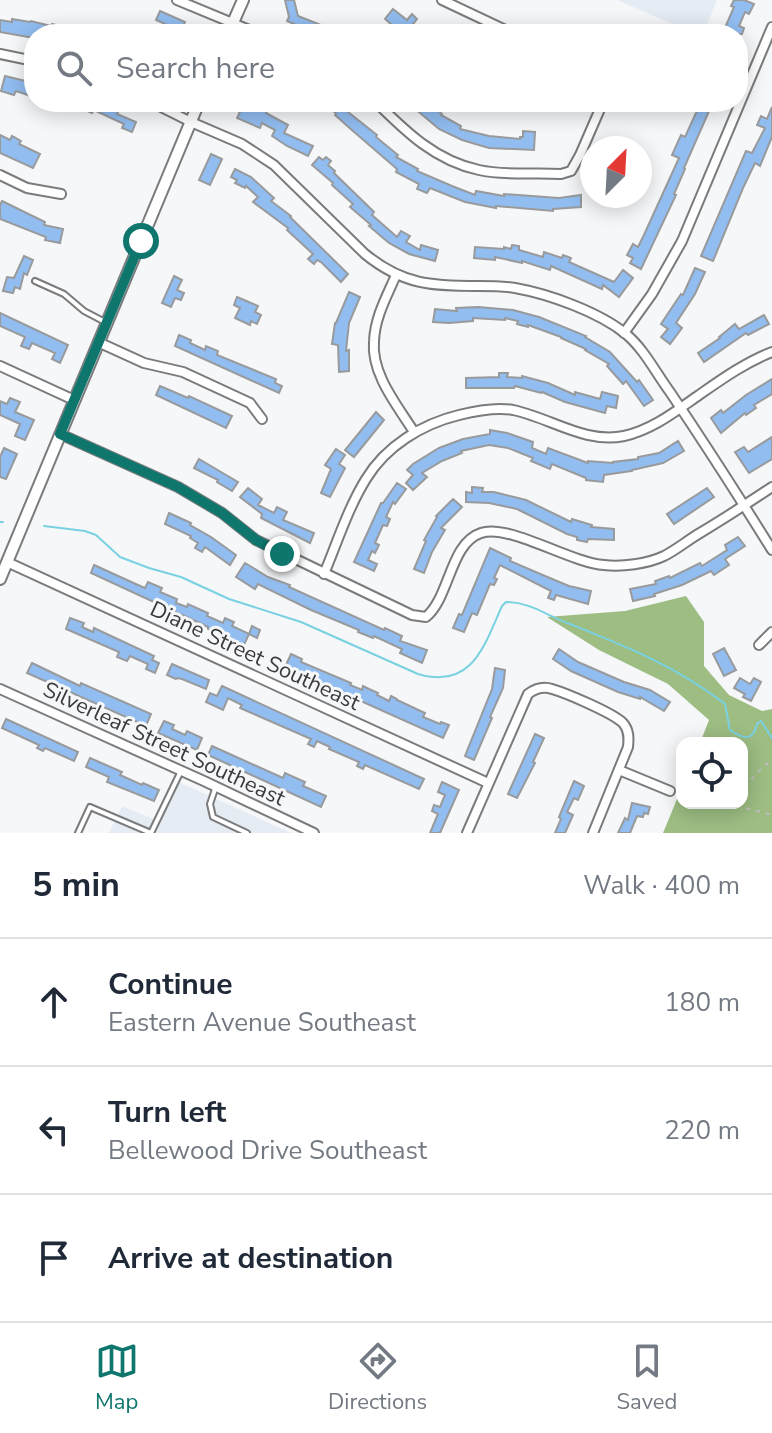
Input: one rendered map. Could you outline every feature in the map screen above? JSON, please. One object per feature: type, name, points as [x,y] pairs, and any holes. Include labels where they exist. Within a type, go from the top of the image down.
[{"type":"street","points":[[177,0],[223,24]]},
{"type":"street","points":[[233,24],[243,0]]},
{"type":"street","points":[[442,0],[493,24]]},
{"type":"street","points":[[748,84],[772,27]]},
{"type":"street","points":[[0,54],[24,59]]},
{"type":"street","points":[[171,112],[242,144],[274,165],[365,254],[396,275],[419,283],[506,286],[528,290],[579,308],[624,333],[637,345],[680,408],[746,505],[772,550]]},
{"type":"street","points":[[0,579],[195,112]]},
{"type":"street","points":[[386,112],[416,141],[460,164],[499,172],[561,174],[571,171],[599,112]]},
{"type":"street","points":[[624,333],[652,294],[682,241],[736,112]]},
{"type":"street","points":[[0,175],[27,188],[61,194]]},
{"type":"street","points":[[396,275],[376,326],[374,356],[386,388],[414,432]]},
{"type":"street","points":[[98,342],[144,363],[183,372],[250,403],[262,419]]},
{"type":"street","points":[[324,574],[366,478],[385,456],[414,432],[441,419],[510,410],[583,435],[609,438],[641,431],[718,381],[772,352]]},
{"type":"street","points":[[0,366],[74,400]]},
{"type":"street","points":[[60,434],[178,487],[222,513],[256,540],[412,615],[426,617],[434,610],[459,554],[468,541],[480,533],[493,531],[509,534],[589,563],[605,566],[636,564],[662,557],[772,487]]},
{"type":"street","name":"Diane Street Southeast","points":[[7,562],[488,783]]},
{"type":"street","points":[[759,645],[772,632]]},
{"type":"street","points":[[467,833],[520,710],[528,694],[536,688],[550,688],[601,711],[623,723],[629,733],[628,747],[593,833]]},
{"type":"street","name":"Silverleaf Street Southeast","points":[[0,689],[313,833]]},
{"type":"street","points":[[619,770],[670,791]]},
{"type":"lane","points":[[35,281],[64,294],[84,311],[107,322]]},
{"type":"lane","points":[[78,833],[90,807],[151,833],[181,770]]},
{"type":"lane","points":[[217,787],[210,804],[213,817],[247,833]]},
{"type":"path","points":[[748,784],[772,760]]},
{"type":"path","points":[[748,808],[772,815]]},
{"type":"shaded area","points":[[617,0],[717,0],[707,24],[673,24]]},
{"type":"shaded area","points":[[172,779],[291,833],[109,833],[122,806],[156,820]]},
{"type":"green space","points":[[686,596],[704,622],[704,666],[729,695],[762,711],[772,709],[772,833],[663,833],[676,802],[676,809],[748,809],[748,737],[702,737],[709,720],[668,684],[599,650],[547,617],[625,611]]},
{"type":"building","points":[[285,0],[294,0],[298,16],[318,24],[294,24],[287,21]]},
{"type":"building","points":[[734,0],[754,4],[749,14],[745,12],[740,24],[727,24],[734,7],[731,6]]},
{"type":"building","points":[[393,9],[407,20],[412,14],[417,19],[413,24],[391,24],[385,19]]},
{"type":"building","points":[[160,11],[185,22],[165,24],[156,20]]},
{"type":"building","points":[[12,19],[43,24],[24,24],[24,36],[0,32],[0,20],[12,22]]},
{"type":"building","points":[[5,76],[24,81],[24,94],[16,91],[14,95],[1,91]]},
{"type":"building","points":[[772,107],[772,137],[760,166],[755,163],[713,261],[701,256],[746,151],[752,153],[765,128],[757,125],[761,116],[767,119]]},
{"type":"building","points":[[98,112],[118,112],[136,122],[132,132],[122,128],[124,124]]},
{"type":"building","points":[[240,112],[266,112],[288,125],[284,133],[313,146],[308,156],[272,136],[275,130],[262,123],[260,128],[237,118]]},
{"type":"building","points":[[334,112],[348,112],[377,135],[398,155],[396,157],[417,171],[475,195],[476,191],[504,196],[559,198],[580,195],[580,207],[553,211],[496,208],[465,202],[430,188],[427,193],[417,189],[419,184],[396,172],[397,169]]},
{"type":"building","points":[[419,112],[440,112],[461,126],[460,129],[489,136],[520,139],[523,131],[535,132],[534,150],[489,148],[439,129]]},
{"type":"building","points":[[696,112],[709,112],[684,168],[676,195],[641,269],[630,263],[633,258],[627,255],[633,244],[638,247],[643,237],[679,158],[672,155],[681,135],[685,137]]},
{"type":"building","points":[[0,135],[10,140],[12,136],[21,141],[19,144],[40,154],[33,168],[0,153]]},
{"type":"building","points":[[211,154],[222,159],[210,185],[199,180]]},
{"type":"building","points":[[319,157],[331,161],[328,165],[334,173],[397,237],[401,231],[410,236],[406,242],[420,250],[421,245],[438,250],[435,261],[409,254],[389,243],[369,226],[350,207],[353,204],[312,165]]},
{"type":"building","points":[[235,169],[251,177],[274,198],[271,201],[291,216],[348,274],[341,282],[321,262],[317,260],[314,264],[308,259],[313,254],[288,228],[253,202],[258,197],[246,186],[235,183],[237,180],[231,177]]},
{"type":"building","points":[[2,201],[45,222],[44,225],[63,229],[60,243],[45,240],[46,237],[0,219]]},
{"type":"building","points":[[512,245],[543,257],[544,252],[562,258],[563,255],[571,258],[569,262],[614,282],[623,270],[633,278],[619,297],[603,285],[602,289],[551,266],[550,270],[522,261],[474,258],[475,247],[511,249]]},
{"type":"building","points":[[24,256],[33,260],[27,275],[24,273],[20,289],[15,287],[13,293],[3,291],[7,277],[14,278]]},
{"type":"building","points":[[695,268],[705,272],[676,323],[682,328],[670,344],[661,337],[668,329],[661,324],[683,295]]},
{"type":"building","points":[[174,276],[182,280],[177,290],[184,293],[181,300],[175,298],[171,307],[162,303]]},
{"type":"building","points":[[349,292],[360,297],[349,323],[346,351],[349,350],[349,371],[339,372],[338,345],[332,344],[335,323]]},
{"type":"building","points":[[237,297],[258,306],[255,312],[261,315],[257,324],[251,321],[250,325],[235,318],[240,308],[234,305]]},
{"type":"building","points":[[456,308],[513,310],[586,336],[610,352],[637,382],[639,380],[653,400],[644,406],[626,381],[623,384],[607,366],[609,364],[586,349],[528,325],[517,324],[518,321],[473,318],[473,321],[433,322],[435,309],[457,311]]},
{"type":"building","points":[[0,313],[68,345],[60,363],[52,359],[55,353],[32,343],[29,349],[21,346],[25,337],[0,326]]},
{"type":"building","points":[[764,315],[769,324],[748,335],[746,333],[704,362],[698,353],[735,324],[739,329]]},
{"type":"building","points":[[179,335],[205,350],[206,346],[218,351],[217,355],[276,379],[275,383],[282,386],[279,393],[175,346]]},
{"type":"building","points":[[499,373],[548,383],[575,395],[575,392],[600,399],[602,392],[618,396],[616,408],[607,406],[605,413],[515,386],[466,388],[466,378],[499,377]]},
{"type":"building","points":[[772,379],[772,394],[721,433],[711,418]]},
{"type":"building","points":[[160,386],[232,416],[226,428],[156,395]]},
{"type":"building","points":[[10,398],[20,402],[15,412],[34,420],[25,440],[15,436],[20,424],[0,415],[0,401],[7,404]]},
{"type":"building","points":[[376,412],[384,420],[354,457],[345,450]]},
{"type":"building","points":[[490,430],[533,442],[532,448],[546,454],[548,448],[588,463],[638,459],[659,453],[678,441],[684,451],[663,463],[604,475],[603,482],[586,480],[552,464],[550,469],[508,448],[489,445],[461,451],[442,461],[422,473],[427,477],[413,490],[406,483],[413,475],[407,470],[413,464],[439,448],[490,434]]},
{"type":"building","points":[[772,437],[772,459],[749,473],[735,452],[744,447],[748,452]]},
{"type":"building","points":[[4,448],[17,454],[6,479],[0,477],[0,457]]},
{"type":"building","points":[[336,449],[345,455],[339,464],[345,468],[330,497],[321,493],[331,469],[325,465]]},
{"type":"building","points":[[199,459],[238,482],[232,491],[194,468]]},
{"type":"building","points":[[397,483],[406,489],[395,504],[393,502],[386,517],[390,519],[387,526],[383,525],[375,543],[379,545],[368,560],[377,564],[374,571],[354,562],[381,503]]},
{"type":"building","points":[[472,487],[483,488],[482,492],[526,500],[571,522],[572,519],[591,527],[614,529],[614,540],[577,540],[577,537],[517,509],[466,502],[466,492],[472,493]]},
{"type":"building","points":[[248,488],[262,499],[258,505],[274,513],[277,507],[287,512],[283,520],[314,533],[310,543],[261,518],[262,514],[240,497]]},
{"type":"building","points":[[707,488],[714,497],[674,524],[667,514]]},
{"type":"building","points":[[453,499],[462,507],[441,528],[445,530],[424,573],[414,569],[436,516]]},
{"type":"building","points":[[169,513],[191,523],[236,555],[230,565],[205,547],[202,552],[195,548],[198,543],[191,536],[165,524]]},
{"type":"building","points":[[738,537],[745,546],[725,559],[729,565],[714,575],[711,571],[655,596],[633,601],[630,589],[656,584],[655,581],[670,578],[700,563],[702,566],[727,550],[725,545]]},
{"type":"building","points":[[490,548],[511,558],[510,561],[545,576],[591,591],[588,604],[556,595],[554,600],[548,598],[551,591],[500,565],[494,578],[497,579],[494,585],[490,584],[477,615],[472,613],[464,632],[453,628],[459,614],[462,615]]},
{"type":"building","points":[[245,563],[289,587],[402,636],[400,641],[427,650],[422,663],[400,653],[402,649],[358,632],[258,584],[255,589],[236,577]]},
{"type":"building","points":[[94,565],[145,588],[148,582],[162,588],[160,592],[177,599],[176,603],[187,607],[188,604],[223,623],[225,618],[234,622],[232,626],[249,634],[243,647],[208,627],[91,573]]},
{"type":"building","points":[[70,618],[84,623],[82,627],[93,632],[94,628],[154,656],[152,660],[159,663],[155,673],[146,669],[148,664],[130,656],[127,661],[117,657],[119,652],[66,629]]},
{"type":"building","points":[[252,626],[260,630],[257,638],[249,634]]},
{"type":"building","points":[[724,648],[736,670],[724,676],[713,654]]},
{"type":"building","points":[[559,649],[578,662],[650,690],[670,702],[664,711],[640,697],[618,692],[571,671],[553,659]]},
{"type":"building","points":[[291,654],[302,659],[301,662],[350,685],[362,690],[363,686],[389,701],[391,696],[425,713],[423,717],[449,725],[443,738],[285,667]]},
{"type":"building","points":[[32,663],[151,714],[146,726],[27,673]]},
{"type":"building","points":[[172,664],[209,680],[206,689],[167,675]]},
{"type":"building","points":[[495,668],[505,670],[503,688],[474,760],[465,756],[492,689]]},
{"type":"building","points":[[740,678],[750,684],[754,678],[761,682],[751,701],[734,688]]},
{"type":"building","points":[[222,686],[424,779],[419,789],[365,765],[363,769],[357,766],[359,762],[317,741],[314,747],[308,744],[311,739],[240,708],[242,705],[228,698],[223,710],[206,702],[210,693],[217,696]]},
{"type":"building","points":[[6,719],[78,752],[74,761],[45,748],[43,751],[37,748],[39,745],[2,728]]},
{"type":"building","points":[[164,721],[185,735],[187,731],[202,738],[197,750],[158,733]]},
{"type":"building","points":[[535,734],[544,738],[517,798],[508,794]]},
{"type":"building","points":[[212,746],[283,778],[285,773],[305,782],[303,786],[326,796],[321,807],[208,755]]},
{"type":"building","points":[[90,758],[122,772],[120,775],[159,790],[154,801],[107,782],[109,777],[86,767]]},
{"type":"building","points":[[574,781],[584,786],[578,800],[574,798],[567,812],[573,815],[565,833],[555,833],[561,819],[559,817]]},
{"type":"building","points":[[442,782],[459,790],[440,833],[430,833],[438,814],[432,811],[434,805],[440,807],[445,795],[438,792]]},
{"type":"building","points":[[632,803],[650,807],[648,814],[637,816],[630,833],[618,833],[625,818],[628,820]]},
{"type":"waterway","points":[[44,526],[96,535],[120,557],[181,577],[229,599],[301,622],[418,674],[436,677],[451,676],[464,670],[482,649],[502,606],[506,602],[523,604],[631,649],[688,679],[725,704],[730,730],[735,733],[750,736],[761,721],[772,738]]},
{"type":"route","points":[[141,241],[60,434],[178,487],[282,554]]}]
